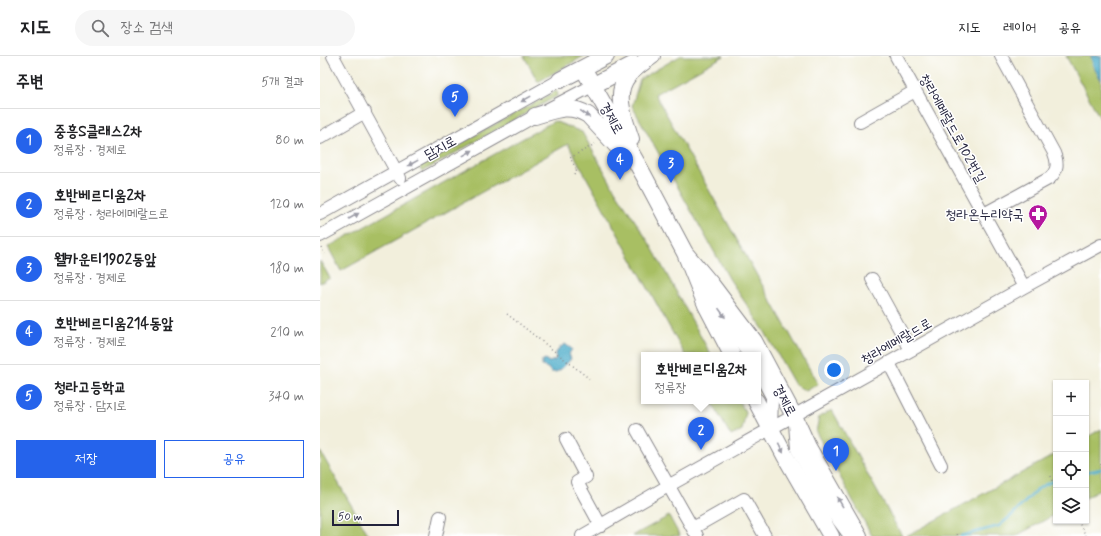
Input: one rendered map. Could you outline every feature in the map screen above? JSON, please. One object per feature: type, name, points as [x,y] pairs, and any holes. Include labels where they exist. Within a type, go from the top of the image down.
[{"type":"main road","points":[[560,80],[606,56]]},
{"type":"main road","points":[[594,85],[652,56]]},
{"type":"main road","points":[[643,174],[626,125],[620,97],[623,83],[629,75],[652,56]]},
{"type":"main road","name":"경제로","points":[[584,68],[685,253],[706,305],[730,352]]},
{"type":"main road","points":[[535,116],[567,108],[580,110],[588,115],[643,174]]},
{"type":"main road","name":"경제로","points":[[685,253],[711,284],[754,341],[760,352]]},
{"type":"main road","name":"경제로","points":[[761,354],[794,416],[808,447],[859,536]]},
{"type":"main road","name":"경제로","points":[[758,404],[785,456],[831,536]]},
{"type":"street","points":[[333,56],[406,188]]},
{"type":"street","name":"청라에메랄드로102번길","points":[[896,56],[1024,287]]},
{"type":"street","points":[[984,214],[1050,178],[1054,174],[1057,165],[1054,153],[1001,56]]},
{"type":"street","name":"담지로","points":[[320,214],[560,80]]},
{"type":"street","points":[[320,242],[406,188],[594,85]]},
{"type":"street","points":[[860,122],[915,91]]},
{"type":"street","points":[[320,138],[365,112]]},
{"type":"street","name":"청라에메랄드로","points":[[582,536],[668,486],[1101,245]]},
{"type":"street","points":[[691,270],[747,352]]},
{"type":"street","points":[[872,279],[911,350]]},
{"type":"street","points":[[889,363],[941,465]]},
{"type":"street","points":[[761,377],[772,397],[771,429]]},
{"type":"street","points":[[794,416],[797,449],[830,509],[850,536]]},
{"type":"street","points":[[637,430],[695,532],[744,499],[765,536]]},
{"type":"street","points":[[566,439],[586,477],[577,482],[601,526]]},
{"type":"street","points":[[436,536],[440,517]]},
{"type":"path","points":[[574,175],[577,170],[570,158],[595,144]]},
{"type":"path","points":[[320,242],[325,254]]},
{"type":"path","points":[[507,314],[591,380]]},
{"type":"path","points":[[1051,476],[1053,486]]},
{"type":"path","points":[[1080,524],[1086,536]]},
{"type":"green space","points":[[524,56],[584,56],[538,82]]},
{"type":"green space","points":[[680,56],[724,56],[655,94],[818,384],[806,391],[795,385],[765,332],[730,280],[632,106],[640,79]]},
{"type":"green space","points":[[1066,56],[1101,56],[1101,120]]},
{"type":"green space","points":[[556,91],[558,93],[557,96],[423,171],[420,169],[422,164]]},
{"type":"green space","points":[[554,121],[582,132],[615,190],[650,244],[709,352],[683,352],[568,144],[341,271],[328,247]]},
{"type":"green space","points":[[320,261],[330,278],[320,283]]},
{"type":"green space","points":[[713,404],[741,404],[746,413],[742,430],[731,436]]},
{"type":"green space","points":[[832,410],[902,536],[872,536],[816,432],[819,417]]},
{"type":"green space","points":[[1101,429],[1101,489],[1089,496],[1089,452],[1089,436]]},
{"type":"green space","points":[[320,451],[369,536],[320,536]]},
{"type":"green space","points":[[1053,456],[1053,516],[1016,536],[906,536]]},
{"type":"green space","points":[[669,516],[680,536],[632,536]]},
{"type":"water","points":[[1091,56],[1101,56],[1101,80],[1093,66]]},
{"type":"water","points":[[565,344],[572,349],[569,354],[571,359],[560,370],[553,372],[542,366],[542,361],[545,359],[549,362],[555,360],[555,355],[559,348]]},
{"type":"waterway","points":[[1089,471],[1101,469]]},
{"type":"waterway","points":[[961,536],[999,526],[1038,489],[1053,481]]},
{"type":"place","name":"청라고등학교","points":[[455,117]]},
{"type":"place","name":"호반베르디움214동앞","points":[[620,180]]},
{"type":"place","name":"웰카운티1902동앞","points":[[671,183]]},
{"type":"place","name":"청라온누리약국","points":[[1038,231]]},
{"type":"place","name":"호반베르디움2차","points":[[701,450]]},
{"type":"place","name":"중흥S클래스2차","points":[[836,471]]}]
